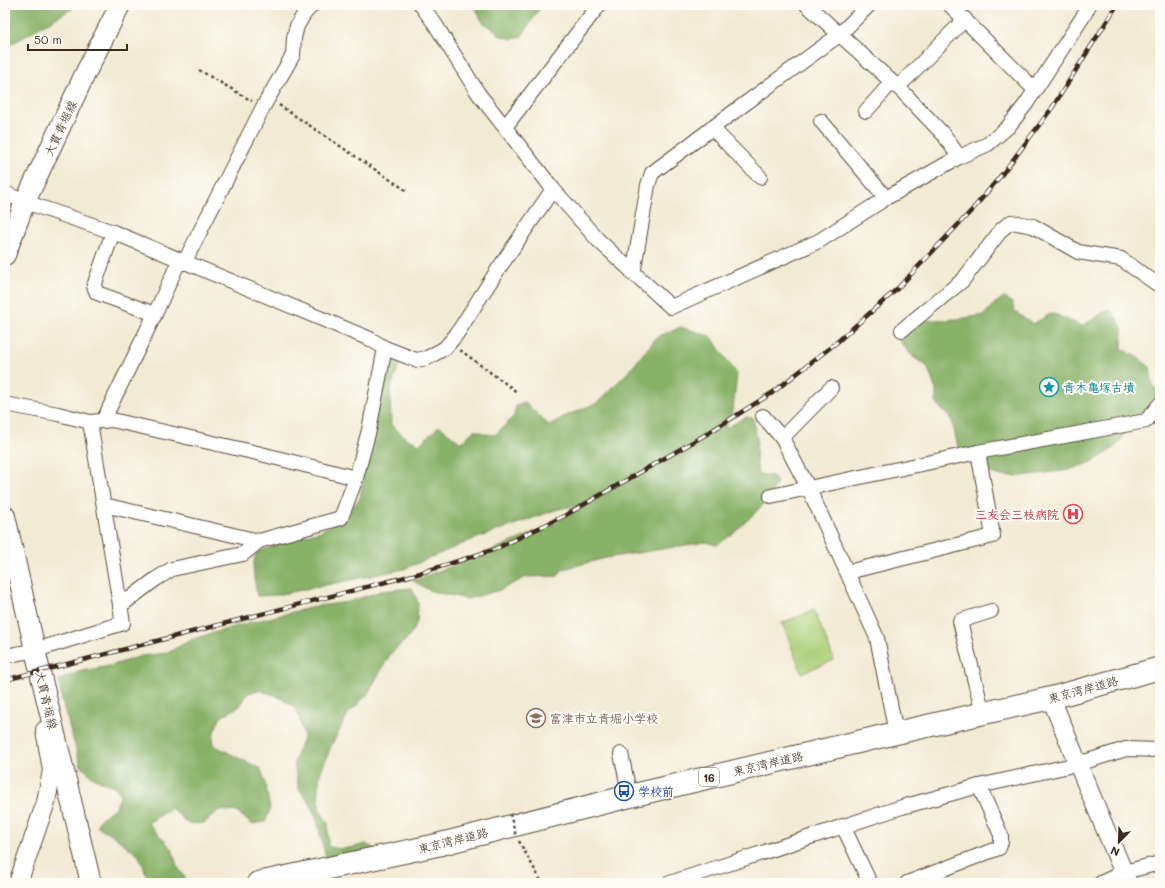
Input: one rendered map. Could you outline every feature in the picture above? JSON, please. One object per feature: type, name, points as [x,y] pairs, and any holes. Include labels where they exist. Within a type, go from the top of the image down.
[{"type":"highway","name":"東京湾岸道路","points":[[258,883],[437,845],[630,796],[1051,698],[1160,668]]},
{"type":"main road","name":"大貫青堀線","points":[[5,254],[25,202],[85,74],[120,5]]},
{"type":"main road","name":"大貫青堀線","points":[[5,516],[40,672],[91,883]]},
{"type":"street","points":[[5,656],[36,650],[123,623],[104,505],[97,421],[266,102],[293,55],[294,38],[297,26],[304,14],[312,5]]},
{"type":"street","points":[[421,5],[435,24],[478,93],[553,189],[598,240],[670,308],[820,240],[886,198],[959,157],[988,144],[1008,127],[1026,104],[1089,5]]},
{"type":"street","points":[[505,128],[600,5]]},
{"type":"street","points":[[807,5],[895,85],[944,135],[959,157]]},
{"type":"street","points":[[633,274],[648,185],[652,173],[839,35],[869,5]]},
{"type":"street","points":[[950,5],[1035,90]]},
{"type":"street","points":[[866,111],[965,19]]},
{"type":"street","points":[[821,121],[886,198]]},
{"type":"street","points":[[712,128],[760,177]]},
{"type":"street","points":[[5,193],[25,202],[114,232],[182,262],[370,339],[385,348],[416,360],[428,358],[445,348],[553,189]]},
{"type":"street","points":[[902,330],[963,280],[1002,229],[1011,222],[1033,226],[1078,252],[1121,259],[1160,286]]},
{"type":"street","points":[[114,232],[94,286],[97,293],[155,314]]},
{"type":"street","points":[[120,606],[172,569],[243,554],[259,541],[341,518],[356,478],[369,430],[385,348]]},
{"type":"street","points":[[782,438],[831,388]]},
{"type":"street","points":[[5,404],[97,421],[112,420],[257,453],[356,478]]},
{"type":"street","points":[[771,496],[978,452],[1146,421],[1160,404]]},
{"type":"street","points":[[763,416],[782,438],[809,489],[877,638],[896,733]]},
{"type":"street","points":[[848,572],[994,536],[978,452]]},
{"type":"street","points":[[104,505],[259,541]]},
{"type":"street","points":[[983,714],[960,621],[990,611]]},
{"type":"street","points":[[18,883],[46,802],[52,770],[36,681],[40,672]]},
{"type":"street","points":[[1051,698],[1126,878]]},
{"type":"street","points":[[670,883],[902,807],[979,786],[1078,764],[1126,749],[1160,750]]},
{"type":"street","points":[[621,754],[630,796]]},
{"type":"street","points":[[907,883],[999,848],[1001,835],[979,786]]},
{"type":"street","points":[[843,826],[870,883]]},
{"type":"street","points":[[1101,883],[1126,878],[1160,863]]},
{"type":"path","points":[[199,70],[266,102],[407,191]]},
{"type":"path","points":[[449,343],[517,392]]},
{"type":"path","points":[[510,814],[516,836],[542,883]]},
{"type":"green space","points":[[5,5],[78,5],[5,48]]},
{"type":"green space","points":[[476,5],[542,5],[521,37],[512,39],[499,35],[494,29],[484,23],[478,14]]},
{"type":"green space","points":[[1004,297],[1012,303],[1015,312],[1033,324],[1052,313],[1082,326],[1106,311],[1112,311],[1122,327],[1122,349],[1150,367],[1152,383],[1160,396],[1160,421],[1125,433],[1119,443],[1107,453],[1092,462],[1069,470],[1022,476],[1002,476],[979,470],[965,459],[958,447],[951,417],[941,409],[936,402],[936,390],[927,366],[913,357],[901,343],[899,330],[913,321],[959,319],[984,315],[994,304]]},
{"type":"green space","points":[[681,327],[712,337],[737,374],[733,409],[725,429],[746,417],[753,418],[757,438],[756,457],[758,474],[773,476],[777,482],[768,500],[734,533],[717,545],[705,542],[606,558],[563,569],[558,576],[526,577],[500,590],[467,599],[431,591],[413,581],[515,541],[556,523],[584,504],[558,509],[469,541],[404,569],[277,595],[257,596],[253,568],[256,553],[292,539],[321,531],[343,518],[360,498],[366,456],[384,359],[395,356],[400,362],[390,391],[391,425],[407,439],[420,444],[439,426],[461,443],[474,430],[495,435],[514,416],[516,406],[525,403],[549,425],[565,416],[597,403],[631,369],[657,337]]},
{"type":"green space","points":[[412,588],[418,603],[417,622],[409,637],[391,653],[367,695],[348,714],[331,746],[320,774],[318,789],[319,808],[328,824],[328,846],[342,849],[366,844],[375,849],[328,865],[316,817],[309,802],[299,789],[294,763],[304,736],[300,719],[295,707],[277,696],[258,690],[248,693],[240,706],[221,717],[214,731],[213,745],[261,769],[266,786],[270,810],[265,822],[251,824],[238,812],[219,810],[204,823],[189,824],[171,808],[148,823],[172,849],[177,866],[190,883],[160,883],[149,880],[139,856],[110,833],[97,825],[101,818],[116,807],[121,794],[115,787],[95,779],[81,766],[62,701],[59,680],[81,671],[110,666],[141,656],[167,653],[193,639],[248,623],[318,606],[348,602],[381,591]]},
{"type":"green space","points":[[814,610],[834,660],[802,673],[782,623]]},
{"type":"railway","points":[[5,680],[417,574],[493,550],[564,516],[705,435],[772,393],[836,343],[897,289],[973,209],[1003,173],[1052,108],[1117,5]]},
{"type":"place","name":"青木亀塚古墳","points":[[1049,387]]},
{"type":"place","name":"三友会三枝病院","points":[[1073,514]]},
{"type":"place","name":"富津市立青堀小学校","points":[[536,718]]},
{"type":"place","name":"学校前","points":[[624,791]]}]
